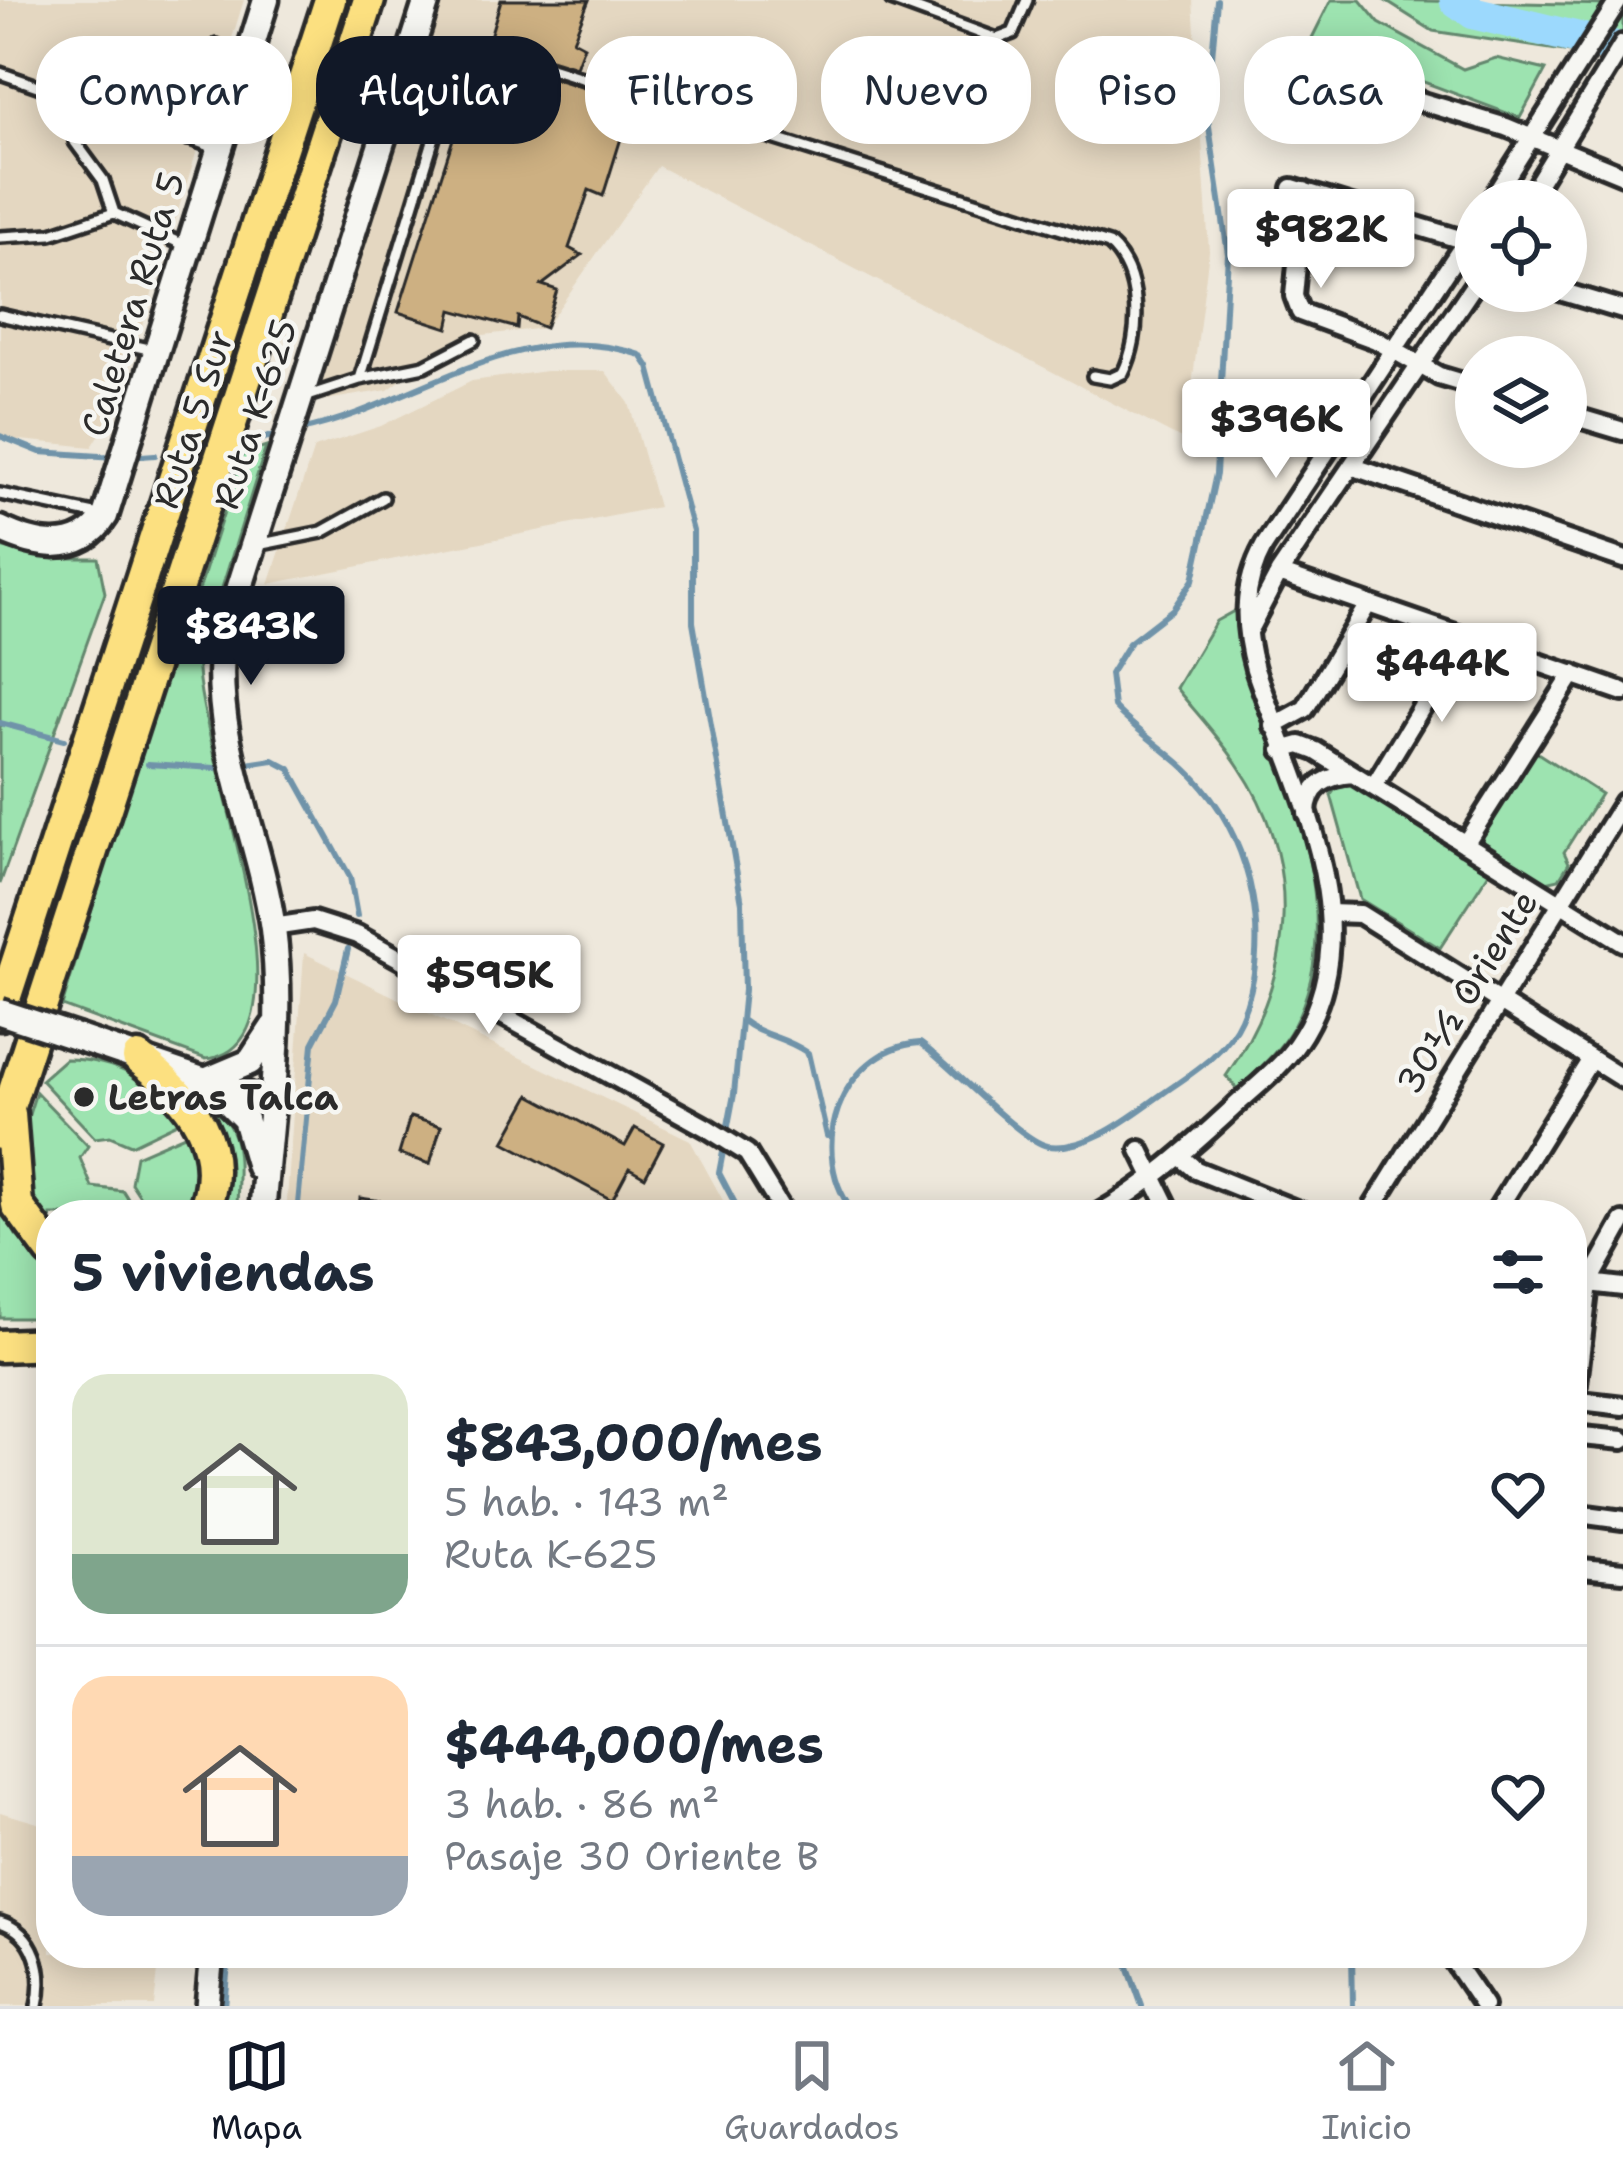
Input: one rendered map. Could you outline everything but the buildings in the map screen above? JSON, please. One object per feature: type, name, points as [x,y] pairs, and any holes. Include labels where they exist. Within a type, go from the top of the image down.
[{"type":"highway","name":"Ruta 5 Sur","points":[[0,1013],[330,0]]},
{"type":"highway","name":"Ruta 5 Sur","points":[[0,1135],[369,0]]},
{"type":"highway","points":[[137,1058],[178,1092],[205,1130],[213,1168],[206,1200]]},
{"type":"highway","points":[[10,1102],[9,1152],[16,1205],[36,1231]]},
{"type":"highway","points":[[0,1346],[36,1345]]},
{"type":"main road","name":"Caletera Ruta 5","points":[[105,517],[266,0]]},
{"type":"main road","name":"Ruta K-625","points":[[415,36],[427,0]]},
{"type":"main road","name":"Ruta K-625","points":[[263,1200],[274,1024],[273,927],[230,763],[221,701],[228,613],[379,144]]},
{"type":"main road","points":[[0,529],[55,545],[85,538],[105,517]]},
{"type":"main road","points":[[0,1013],[270,1103]]},
{"type":"main road","points":[[205,1081],[250,1062],[274,1024]]},
{"type":"main road","points":[[205,1081],[245,1120],[264,1186]]},
{"type":"street","points":[[1505,180],[1619,0]]},
{"type":"street","points":[[1540,180],[1623,44]]},
{"type":"street","points":[[1425,103],[1532,136],[1623,175]]},
{"type":"street","points":[[1455,229],[1298,190],[1297,308],[1455,380]]},
{"type":"street","points":[[1120,1200],[1180,1157],[1297,1045],[1322,985],[1330,913],[1322,861],[1246,638],[1253,566],[1455,258]]},
{"type":"street","points":[[1587,299],[1623,310]]},
{"type":"street","points":[[1246,638],[1279,573],[1457,312]]},
{"type":"street","points":[[1587,420],[1623,431]]},
{"type":"street","points":[[1354,467],[1623,559]]},
{"type":"street","points":[[1279,573],[1623,692]]},
{"type":"street","points":[[1274,726],[1305,709],[1368,604]]},
{"type":"street","points":[[1374,786],[1465,636]]},
{"type":"street","points":[[1465,844],[1573,674]]},
{"type":"street","points":[[1282,750],[1305,746],[1623,942]]},
{"type":"street","points":[[1308,820],[1315,787],[1328,778],[1354,774]]},
{"type":"street","name":"30½ Oriente","points":[[1377,1200],[1623,803]]},
{"type":"street","points":[[1330,913],[1360,914],[1623,1078]]},
{"type":"street","points":[[273,927],[314,921],[356,934],[732,1143],[747,1153],[776,1200]]},
{"type":"street","points":[[1503,1200],[1591,1058]]},
{"type":"street","points":[[1140,1150],[1165,1200]]},
{"type":"street","points":[[1180,1157],[1196,1170],[1271,1200]]},
{"type":"street","points":[[1587,1273],[1623,1222]]},
{"type":"street","points":[[1587,1283],[1623,1287]]},
{"type":"street","points":[[1587,1402],[1623,1406]]},
{"type":"street","points":[[1587,1436],[1623,1440]]},
{"type":"street","points":[[1587,1515],[1623,1520]]},
{"type":"street","points":[[1587,1568],[1623,1572]]},
{"type":"street","points":[[207,2006],[211,1968]]},
{"type":"street","points":[[1458,1968],[1484,2006]]},
{"type":"lane","points":[[891,0],[997,39],[1013,33],[1027,0]]},
{"type":"lane","points":[[561,71],[1109,244],[1128,267],[1135,310],[1124,373],[1110,379],[1093,376]]},
{"type":"lane","points":[[0,73],[36,86]]},
{"type":"lane","points":[[76,144],[103,180],[114,213]]},
{"type":"lane","points":[[202,144],[217,149]]},
{"type":"lane","points":[[360,380],[432,144]]},
{"type":"lane","points":[[0,237],[51,234],[114,213],[186,246]]},
{"type":"lane","points":[[0,315],[156,350]]},
{"type":"lane","points":[[294,409],[360,380],[424,366],[474,340]]},
{"type":"lane","points":[[0,494],[105,517]]},
{"type":"lane","points":[[251,546],[322,532],[383,498]]},
{"type":"lane","points":[[0,1922],[15,1926],[36,1959]]},
{"type":"lane","points":[[38,1968],[38,2006]]},
{"type":"shaded area","points":[[0,0],[244,0],[233,36],[36,36],[36,144],[199,144],[117,406],[92,447],[0,438]]},
{"type":"shaded area","points":[[441,0],[1193,0],[1195,36],[1055,36],[1055,144],[1202,144],[1209,251],[1185,441],[658,166],[545,328],[457,338],[388,390],[313,402],[395,144],[561,144],[561,36],[430,36]]},
{"type":"shaded area","points":[[546,371],[605,371],[629,403],[658,507],[269,584],[314,448],[381,426],[472,381]]},
{"type":"shaded area","points":[[304,953],[690,1140],[723,1200],[287,1200]]},
{"type":"shaded area","points":[[0,1812],[36,1823],[36,1968],[158,1968],[154,2006],[0,2006]]},
{"type":"green space","points":[[1331,0],[1360,0],[1379,23],[1403,36],[1313,36]]},
{"type":"green space","points":[[1384,0],[1611,5],[1623,9],[1623,60],[1433,31]]},
{"type":"green space","points":[[1425,48],[1463,69],[1496,58],[1546,70],[1520,118],[1425,83]]},
{"type":"green space","points":[[266,447],[212,620],[192,612],[242,455]]},
{"type":"green space","points":[[0,547],[46,558],[98,558],[105,593],[0,884]]},
{"type":"green space","points":[[1236,610],[1241,651],[1304,838],[1316,934],[1310,981],[1293,1027],[1238,1090],[1226,1076],[1266,1002],[1283,923],[1282,883],[1275,844],[1260,805],[1232,757],[1176,688],[1216,621]]},
{"type":"green space","points":[[180,645],[198,654],[201,693],[245,880],[255,945],[255,1001],[241,1041],[206,1059],[62,1006],[163,679]]},
{"type":"green space","points":[[1536,752],[1601,794],[1564,852],[1569,863],[1559,879],[1546,882],[1484,842],[1482,832]]},
{"type":"green space","points":[[1353,785],[1490,871],[1440,948],[1360,899],[1331,795],[1336,788]]},
{"type":"green space","points":[[65,1059],[101,1063],[132,1075],[183,1120],[131,1145],[110,1136],[95,1138],[41,1080]]},
{"type":"green space","points":[[36,1092],[88,1146],[80,1158],[92,1187],[123,1191],[129,1200],[36,1200],[36,1208],[24,1189],[25,1127]]},
{"type":"green space","points":[[196,1094],[225,1119],[236,1146],[237,1200],[211,1200]]},
{"type":"green space","points":[[189,1133],[203,1166],[195,1200],[142,1200],[131,1183],[136,1156]]},
{"type":"green space","points":[[0,1201],[16,1235],[36,1252],[36,1318],[0,1318]]},
{"type":"waterway","points":[[846,1200],[833,1164],[838,1109],[850,1084],[892,1050],[920,1043],[1021,1131],[1048,1146],[1063,1146],[1109,1130],[1207,1061],[1235,1031],[1251,990],[1256,960],[1253,897],[1234,837],[1192,775],[1114,707],[1110,674],[1129,643],[1173,609],[1193,580],[1216,474],[1228,254],[1207,113],[1217,0]]},
{"type":"waterway","points":[[1456,0],[1474,13],[1623,49]]},
{"type":"waterway","points":[[300,430],[509,354],[552,346],[596,345],[641,355],[649,367],[693,531],[693,622],[742,903],[744,990],[734,1094],[719,1173],[733,1200]]},
{"type":"waterway","points":[[247,442],[281,434]]},
{"type":"waterway","points":[[0,436],[40,452],[115,457]]},
{"type":"waterway","points":[[128,457],[155,455]]},
{"type":"waterway","points":[[0,723],[64,740]]},
{"type":"waterway","points":[[247,764],[273,760],[290,769],[350,877],[357,916]]},
{"type":"waterway","points":[[148,764],[215,768]]},
{"type":"waterway","points":[[298,1200],[313,1044],[336,1000],[348,949]]},
{"type":"waterway","points":[[743,1021],[808,1053],[827,1136]]},
{"type":"waterway","points":[[224,2006],[228,1968]]},
{"type":"waterway","points":[[1128,1968],[1142,2006]]},
{"type":"waterway","points":[[1352,1968],[1353,2006]]},
{"type":"place","name":"Letras Talca","points":[[84,1097]]}]
